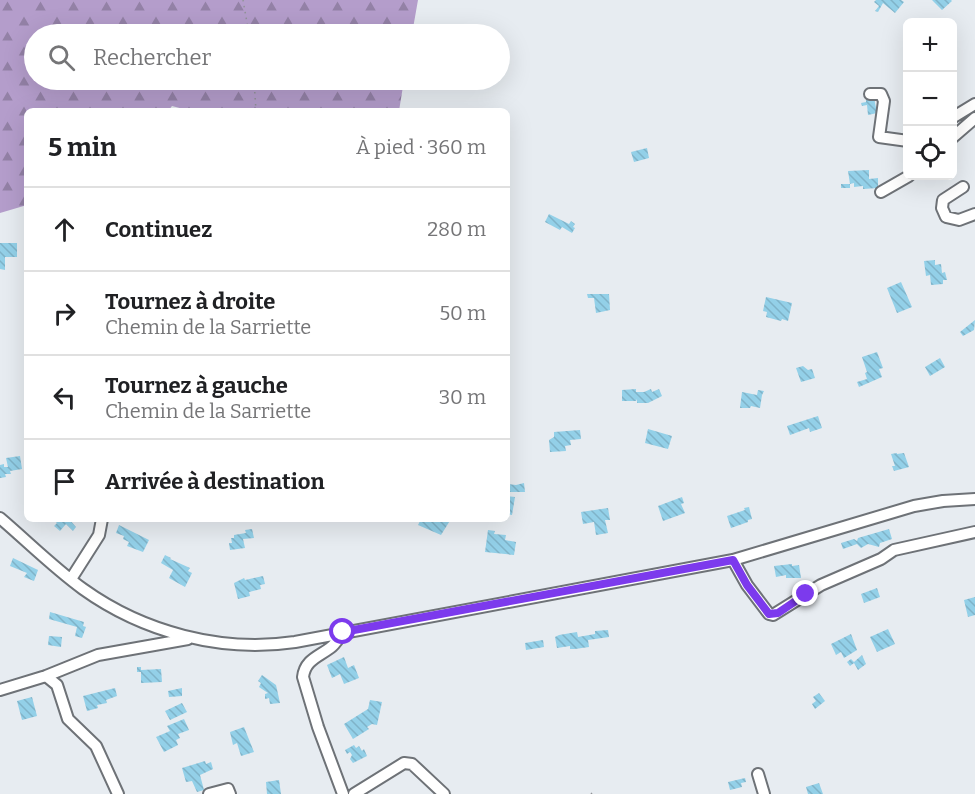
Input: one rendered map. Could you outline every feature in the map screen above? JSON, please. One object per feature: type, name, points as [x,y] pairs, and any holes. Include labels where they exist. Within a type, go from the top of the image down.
[{"type":"street","points":[[870,94],[881,94],[884,101],[879,137],[903,140]]},
{"type":"street","points":[[957,115],[975,104]]},
{"type":"street","points":[[957,134],[975,118]]},
{"type":"street","points":[[881,192],[903,179]]},
{"type":"street","points":[[963,187],[943,200],[942,208],[946,216],[959,220],[975,214]]},
{"type":"street","points":[[0,518],[71,579],[118,610],[173,633],[244,645],[271,644],[343,632],[733,560],[914,506],[975,499]]},
{"type":"street","points":[[71,579],[99,535],[101,522]]},
{"type":"street","points":[[733,560],[747,585],[769,614],[773,615],[821,585],[881,559],[894,550],[975,532]]},
{"type":"street","points":[[343,632],[332,647],[312,659],[304,669],[303,677],[318,727],[343,794]]},
{"type":"street","points":[[0,690],[46,676],[98,655],[192,638]]},
{"type":"street","points":[[46,676],[57,685],[68,719],[96,746],[118,794]]},
{"type":"street","points":[[354,794],[404,763],[412,764],[444,794]]},
{"type":"street","points":[[758,774],[765,794]]},
{"type":"street","points":[[209,794],[228,789],[230,794]]},
{"type":"path","points":[[243,0],[247,24]]},
{"type":"path","points":[[255,90],[256,108]]},
{"type":"green space","points":[[0,0],[418,0],[414,24],[24,24],[24,90],[402,90],[399,108],[180,108],[172,106],[170,108],[24,108],[24,206],[0,213]]},
{"type":"building","points":[[876,0],[904,2],[895,13],[883,3],[878,12],[875,11],[879,6],[874,2]]},
{"type":"building","points":[[932,0],[951,0],[952,1],[942,10]]},
{"type":"building","points":[[874,98],[877,113],[868,115],[867,105],[862,106],[861,103],[866,102],[866,99]]},
{"type":"building","points":[[647,148],[649,158],[634,162],[631,152]]},
{"type":"building","points":[[869,170],[869,179],[878,178],[878,188],[863,189],[863,186],[854,187],[854,183],[850,184],[848,171]]},
{"type":"building","points":[[841,184],[850,184],[850,188],[841,188]]},
{"type":"building","points":[[549,214],[569,224],[571,221],[575,224],[572,233],[545,222]]},
{"type":"building","points":[[0,243],[17,243],[17,257],[5,257],[5,270],[0,269]]},
{"type":"building","points":[[935,260],[935,265],[941,264],[942,273],[945,272],[947,280],[943,280],[943,284],[931,285],[930,275],[926,276],[924,261]]},
{"type":"building","points":[[901,282],[912,307],[897,313],[887,288]]},
{"type":"building","points":[[587,294],[609,294],[610,310],[596,313],[594,298],[588,298]]},
{"type":"building","points":[[766,297],[792,303],[788,321],[766,317],[767,312],[763,311]]},
{"type":"building","points":[[975,320],[974,330],[963,336],[960,332]]},
{"type":"building","points":[[877,352],[883,368],[879,369],[882,377],[859,387],[857,382],[867,379],[862,357]]},
{"type":"building","points":[[940,358],[945,367],[930,376],[925,367]]},
{"type":"building","points":[[803,366],[808,370],[812,369],[815,378],[801,382],[796,368]]},
{"type":"building","points":[[636,389],[636,392],[651,389],[652,392],[659,389],[662,396],[648,403],[637,403],[637,399],[636,401],[622,401],[622,390]]},
{"type":"building","points":[[758,390],[764,391],[760,408],[751,406],[740,408],[742,392],[757,395]]},
{"type":"building","points":[[818,416],[822,428],[810,432],[809,428],[790,435],[787,426]]},
{"type":"building","points":[[648,429],[672,436],[668,449],[645,443]]},
{"type":"building","points":[[580,430],[581,439],[570,440],[571,445],[565,446],[566,451],[550,452],[549,440],[554,437],[554,432]]},
{"type":"building","points":[[904,453],[909,467],[894,471],[892,466],[895,466],[891,454]]},
{"type":"building","points":[[20,456],[22,469],[10,471],[11,474],[5,474],[6,477],[0,478],[0,465],[4,464],[4,467],[8,467],[6,458]]},
{"type":"building","points":[[524,483],[525,492],[510,492],[510,484]]},
{"type":"building","points":[[510,496],[515,497],[512,515],[510,515]]},
{"type":"building","points":[[682,497],[684,503],[681,504],[685,513],[663,521],[658,506]]},
{"type":"building","points":[[749,507],[752,519],[731,528],[727,516]]},
{"type":"building","points":[[608,508],[610,520],[605,520],[608,533],[596,535],[594,522],[583,524],[581,512]]},
{"type":"building","points":[[72,522],[76,527],[73,531],[66,524],[60,531],[54,526],[57,523]]},
{"type":"building","points":[[420,522],[449,522],[441,535],[418,525]]},
{"type":"building","points":[[119,525],[149,540],[143,552],[127,546],[129,542],[123,539],[124,536],[116,533]]},
{"type":"building","points":[[252,529],[254,538],[243,539],[245,548],[230,550],[229,543],[232,543],[231,538],[234,538],[234,535],[246,533],[245,530]]},
{"type":"building","points":[[889,529],[892,539],[880,543],[879,547],[868,544],[861,548],[857,544],[843,549],[841,543],[854,539],[857,541],[858,538]]},
{"type":"building","points":[[488,530],[495,531],[494,534],[506,535],[505,540],[516,542],[514,555],[485,552]]},
{"type":"building","points":[[165,555],[190,568],[188,571],[192,573],[185,587],[169,578],[173,570],[161,563]]},
{"type":"building","points":[[13,558],[38,570],[34,581],[24,577],[27,573],[10,566]]},
{"type":"building","points":[[792,564],[792,566],[799,565],[801,578],[786,578],[786,575],[776,577],[774,566]]},
{"type":"building","points":[[263,576],[265,584],[260,585],[261,589],[249,592],[250,596],[238,599],[234,583],[244,578],[245,580]]},
{"type":"building","points":[[877,588],[880,597],[864,603],[861,594]]},
{"type":"building","points":[[975,597],[975,615],[968,617],[964,600]]},
{"type":"building","points":[[50,612],[84,622],[83,626],[86,627],[82,638],[75,636],[77,627],[49,619]]},
{"type":"building","points":[[888,629],[895,644],[877,652],[870,637]]},
{"type":"building","points":[[608,630],[609,637],[588,640],[589,647],[557,648],[555,637],[559,635],[577,632],[578,637],[595,634],[595,631]]},
{"type":"building","points":[[851,634],[857,650],[844,658],[841,652],[836,655],[831,644]]},
{"type":"building","points":[[49,636],[62,637],[61,647],[48,645]]},
{"type":"building","points":[[543,640],[544,647],[526,650],[525,643]]},
{"type":"building","points":[[862,655],[866,664],[858,670],[854,663],[850,666],[847,662],[851,659],[854,662]]},
{"type":"building","points":[[344,657],[348,668],[354,665],[359,678],[344,684],[340,674],[332,678],[327,665]]},
{"type":"building","points":[[137,667],[141,667],[141,670],[161,669],[162,682],[141,683],[141,672],[137,672]]},
{"type":"building","points":[[262,675],[276,685],[280,703],[270,704],[269,698],[265,699],[265,694],[268,693],[259,687],[261,683],[258,681]]},
{"type":"building","points":[[115,688],[117,696],[106,700],[107,703],[97,705],[98,708],[87,711],[83,696]]},
{"type":"building","points":[[182,688],[182,696],[169,697],[168,691]]},
{"type":"building","points":[[819,693],[825,701],[815,709],[812,704],[816,701],[813,697]]},
{"type":"building","points":[[32,697],[37,716],[22,720],[17,701]]},
{"type":"building","points":[[370,700],[382,702],[377,725],[372,724],[367,727],[369,729],[353,739],[344,724],[368,709]]},
{"type":"building","points":[[182,703],[187,712],[170,720],[165,711]]},
{"type":"building","points":[[184,719],[189,730],[178,734],[180,738],[176,740],[178,745],[164,752],[156,737],[170,731],[167,726]]},
{"type":"building","points":[[244,727],[254,752],[241,756],[237,743],[233,745],[230,732]]},
{"type":"building","points":[[354,745],[356,748],[359,746],[362,751],[364,749],[367,756],[353,763],[350,759],[352,755],[350,752],[347,754],[345,750]]},
{"type":"building","points":[[205,761],[206,764],[211,762],[213,769],[200,775],[204,790],[197,792],[192,781],[186,782],[182,768]]},
{"type":"building","points":[[745,778],[746,782],[741,783],[742,787],[730,790],[728,782]]},
{"type":"building","points":[[279,780],[281,794],[267,794],[266,782]]},
{"type":"building","points":[[819,783],[823,794],[808,794],[806,787]]},
{"type":"route","points":[[343,632],[733,560],[747,585],[769,614],[778,613],[806,594]]}]
